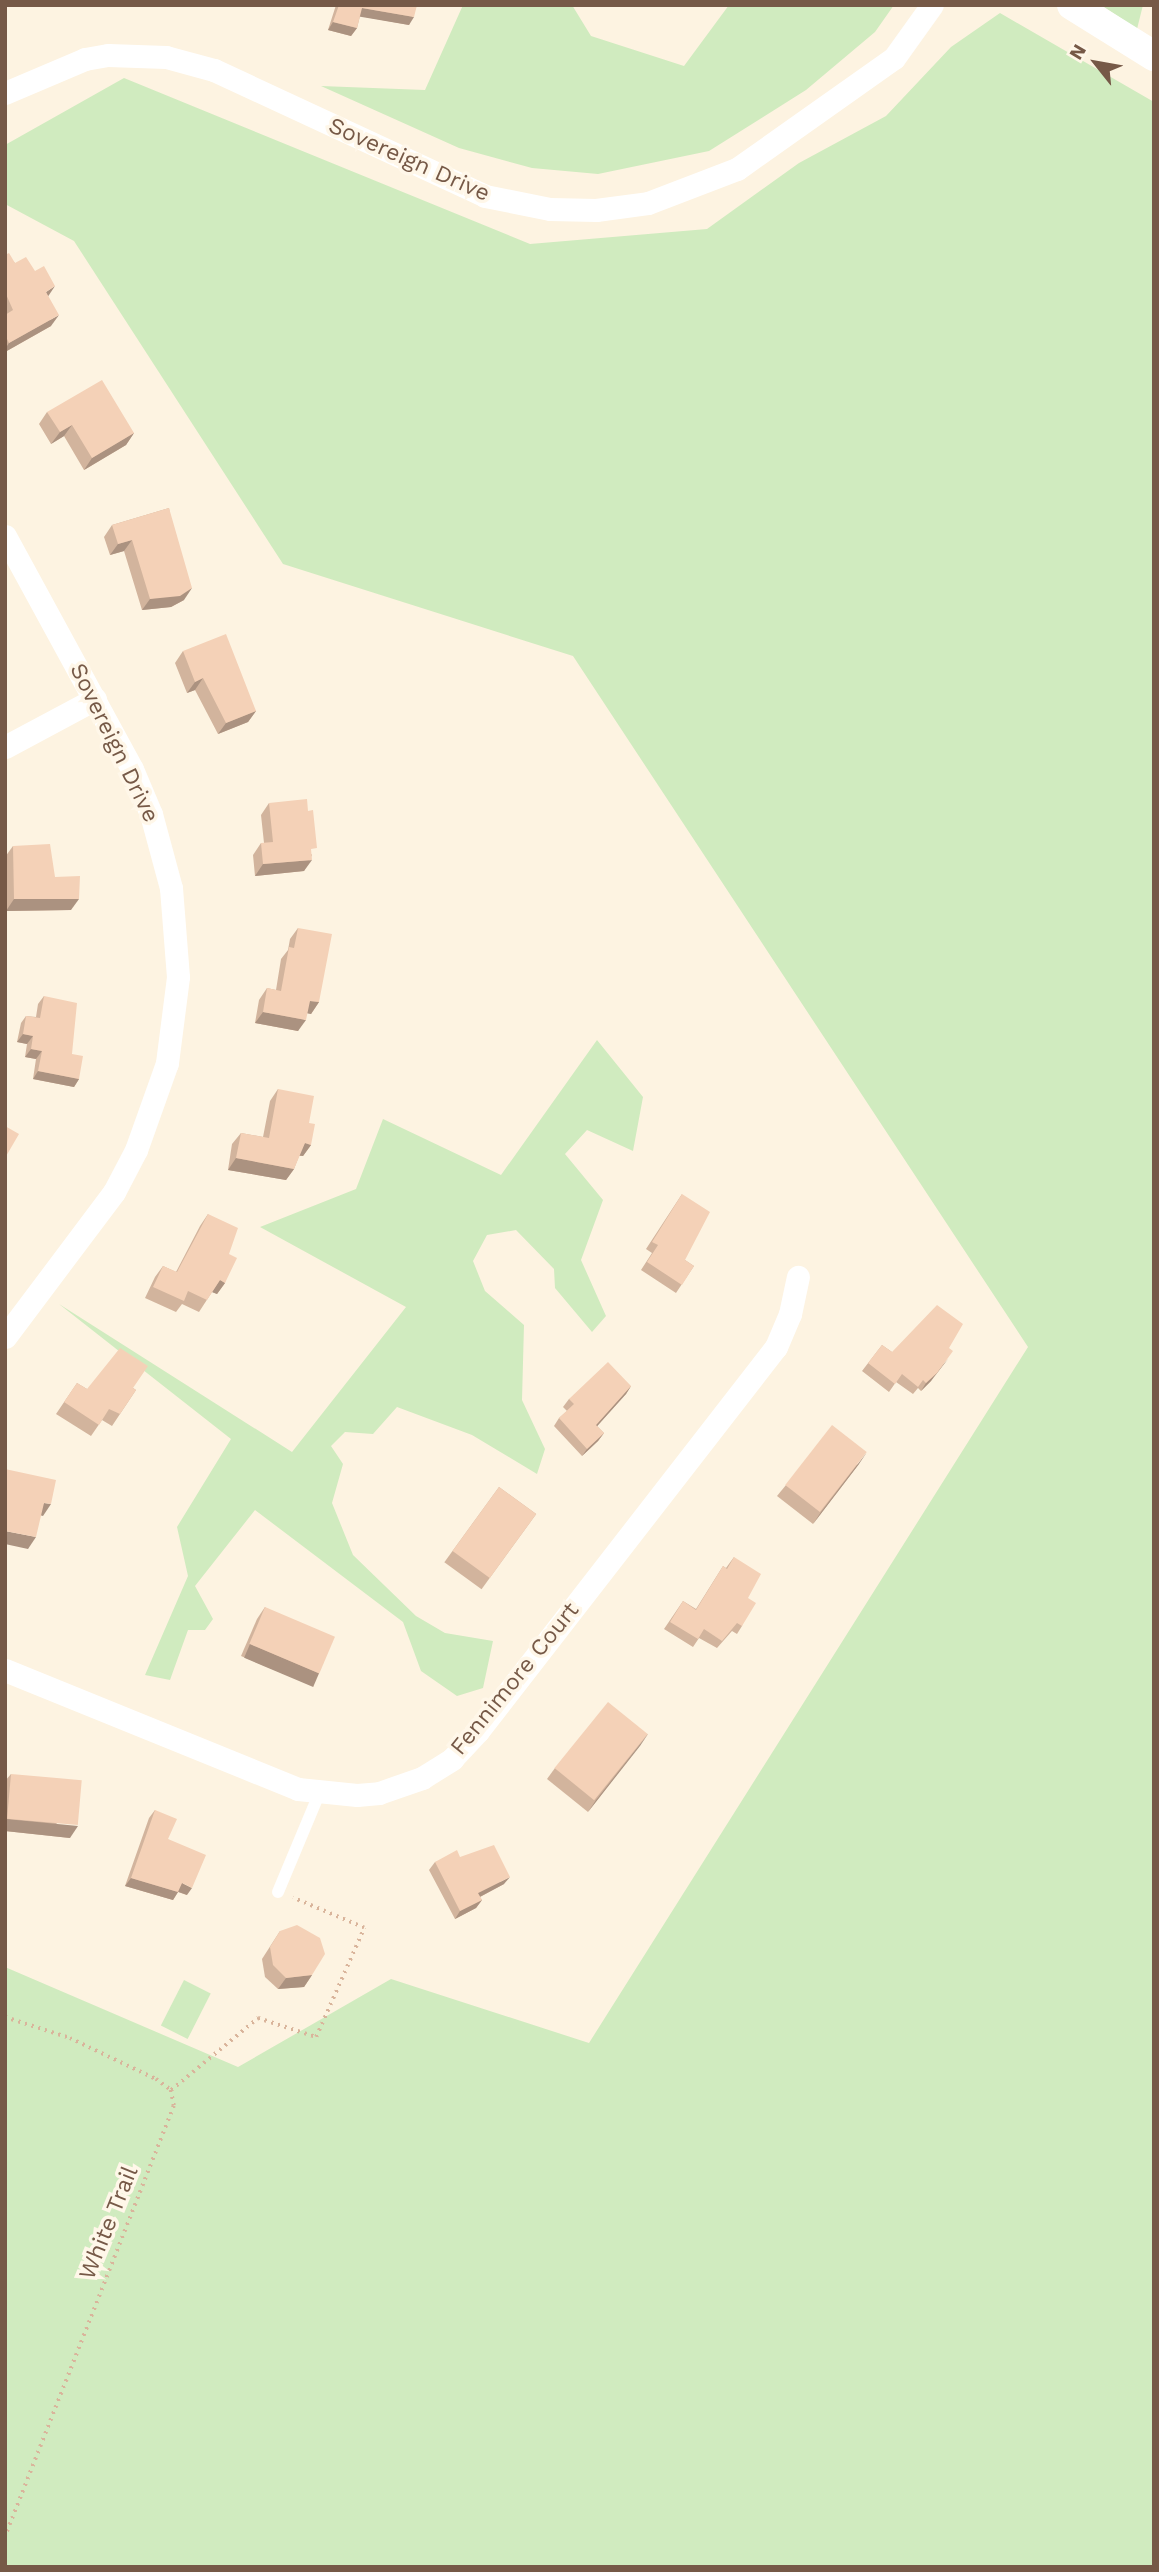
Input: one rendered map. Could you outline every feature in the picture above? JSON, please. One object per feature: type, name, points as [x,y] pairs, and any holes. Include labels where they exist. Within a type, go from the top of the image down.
[{"type":"street","name":"Sovereign Drive","points":[[5,93],[85,60],[108,55],[166,57],[214,70],[485,196],[550,209],[596,210],[648,203],[737,169],[894,58],[932,5]]},
{"type":"street","points":[[1072,5],[1154,56]]},
{"type":"street","name":"Sovereign Drive","points":[[5,536],[132,769],[165,860],[178,947],[173,1035],[149,1121],[114,1192],[5,1337]]},
{"type":"street","points":[[5,747],[94,699]]},
{"type":"street","name":"Fennimore Court","points":[[5,1670],[278,1782],[319,1794],[357,1795],[400,1787],[437,1769],[465,1745],[776,1347],[790,1314],[798,1277]]},
{"type":"lane","points":[[278,1892],[319,1794]]},
{"type":"path","points":[[5,2017],[70,2038],[171,2090],[258,2018],[316,2037],[365,1928],[278,1892]]},
{"type":"path","name":"White Trail","points":[[5,2539],[174,2106],[171,2090]]},
{"type":"green space","points":[[463,5],[572,5],[591,36],[684,66],[729,5],[894,5],[875,32],[806,90],[709,151],[598,174],[532,168],[459,148],[321,86],[425,90]]},
{"type":"green space","points":[[1101,5],[1143,5],[1137,29]]},
{"type":"green space","points":[[1000,13],[1154,102],[1154,2567],[5,2567],[5,1967],[238,2067],[391,1979],[589,2043],[1028,1347],[573,656],[283,564],[74,241],[5,204],[5,145],[124,78],[530,244],[707,229],[799,163],[886,116],[951,47]]},
{"type":"green space","points":[[597,1040],[643,1097],[633,1151],[587,1130],[565,1154],[603,1200],[581,1260],[606,1316],[592,1332],[555,1288],[554,1269],[516,1230],[487,1235],[473,1261],[485,1291],[524,1325],[522,1400],[545,1449],[537,1474],[472,1435],[397,1407],[373,1434],[345,1432],[331,1446],[343,1464],[332,1503],[353,1555],[416,1616],[445,1633],[493,1641],[483,1688],[457,1696],[421,1671],[403,1622],[255,1510],[195,1586],[213,1619],[205,1630],[188,1630],[170,1680],[145,1675],[188,1576],[177,1527],[231,1439],[59,1304],[292,1452],[406,1307],[260,1227],[356,1189],[383,1119],[501,1175]]},
{"type":"green space","points":[[184,1980],[211,1994],[188,2039],[161,2025]]},
{"type":"building","points":[[339,5],[417,5],[414,17],[362,8],[357,28],[333,22]]},
{"type":"building","points":[[9,253],[15,263],[26,257],[35,271],[44,266],[55,286],[46,292],[59,315],[9,343],[5,335],[5,315],[13,310],[5,292],[5,255]]},
{"type":"building","points":[[102,380],[134,433],[92,458],[72,425],[60,432],[47,412]]},
{"type":"building","points":[[169,508],[192,588],[180,596],[150,599],[132,540],[118,544],[112,525]]},
{"type":"building","points":[[226,634],[256,711],[226,723],[203,678],[195,682],[183,651]]},
{"type":"building","points":[[307,799],[308,811],[313,810],[317,848],[311,849],[312,860],[263,864],[261,843],[273,842],[269,803]]},
{"type":"building","points":[[50,844],[55,877],[80,876],[79,899],[14,899],[13,846]]},
{"type":"building","points":[[298,928],[332,934],[319,1002],[310,1001],[306,1020],[263,1012],[267,988],[281,991],[289,947],[294,948]]},
{"type":"building","points":[[44,996],[77,1003],[72,1054],[83,1056],[79,1079],[38,1071],[42,1051],[31,1049],[33,1036],[23,1034],[26,1016],[40,1018]]},
{"type":"building","points":[[278,1089],[314,1096],[309,1123],[315,1124],[311,1145],[305,1143],[294,1169],[236,1158],[241,1133],[269,1138]]},
{"type":"building","points":[[5,1126],[19,1134],[5,1158]]},
{"type":"building","points":[[682,1194],[710,1212],[685,1260],[694,1266],[682,1285],[647,1262],[658,1245],[652,1242]]},
{"type":"building","points":[[208,1214],[238,1228],[229,1254],[237,1258],[225,1283],[220,1280],[207,1300],[188,1291],[184,1301],[153,1287],[163,1266],[177,1272]]},
{"type":"building","points":[[937,1305],[963,1324],[949,1348],[953,1351],[926,1383],[923,1380],[918,1387],[902,1374],[895,1384],[868,1363],[882,1345],[892,1352]]},
{"type":"building","points":[[120,1348],[148,1366],[120,1414],[109,1409],[99,1425],[64,1402],[77,1383],[87,1389]]},
{"type":"building","points":[[608,1362],[631,1386],[596,1425],[604,1433],[587,1449],[559,1418],[574,1404],[569,1399]]},
{"type":"building","points":[[832,1425],[867,1452],[820,1512],[785,1485]]},
{"type":"building","points":[[5,1469],[56,1480],[51,1504],[44,1503],[36,1537],[5,1531]]},
{"type":"building","points":[[499,1487],[536,1514],[490,1578],[453,1551]]},
{"type":"building","points":[[734,1557],[761,1574],[748,1598],[756,1603],[742,1626],[737,1623],[722,1641],[704,1629],[698,1639],[670,1622],[683,1601],[696,1610],[723,1566],[727,1569]]},
{"type":"building","points":[[265,1607],[335,1637],[319,1674],[249,1644]]},
{"type":"building","points":[[608,1702],[648,1734],[594,1800],[555,1768]]},
{"type":"building","points":[[11,1774],[82,1780],[78,1825],[7,1819]]},
{"type":"building","points":[[155,1810],[177,1819],[168,1839],[206,1855],[192,1888],[182,1883],[178,1892],[131,1878]]},
{"type":"building","points":[[494,1845],[510,1877],[478,1893],[482,1900],[460,1911],[435,1862],[457,1850],[460,1857]]},
{"type":"building","points":[[297,1925],[320,1938],[325,1954],[312,1975],[286,1978],[273,1965],[270,1947],[280,1931]]}]
